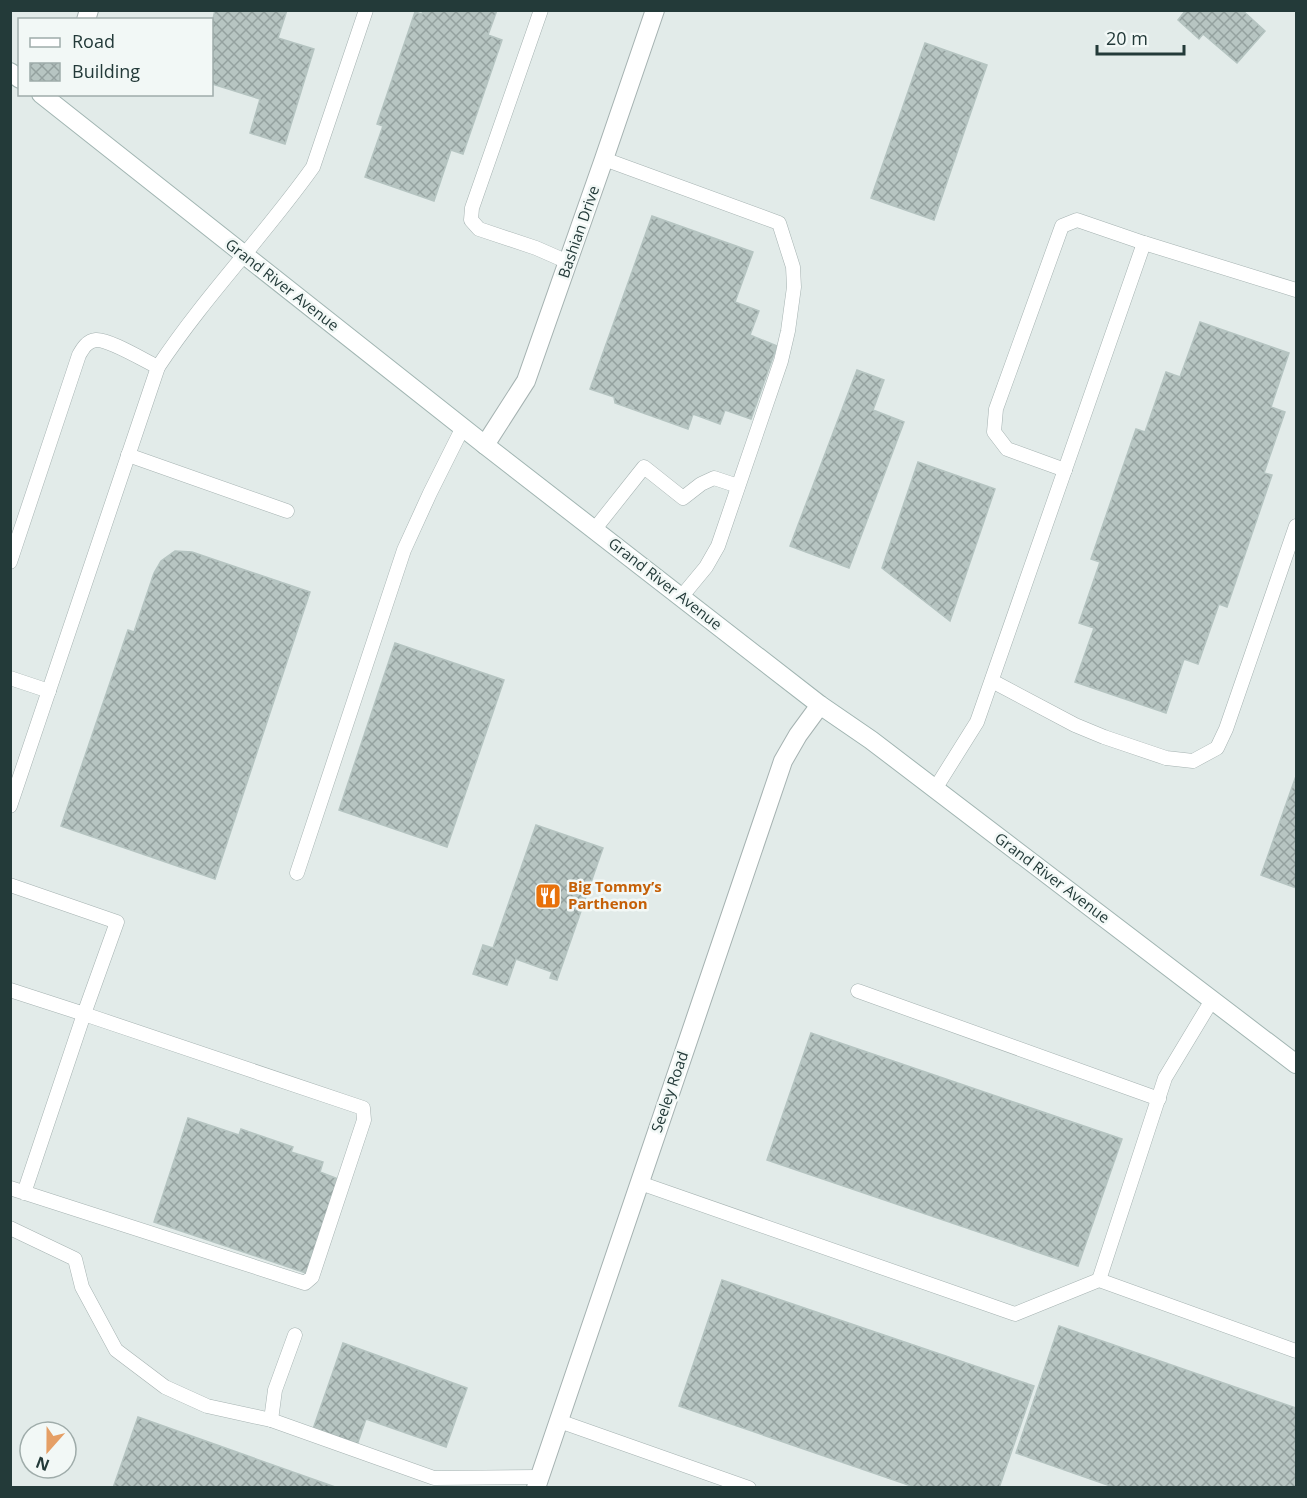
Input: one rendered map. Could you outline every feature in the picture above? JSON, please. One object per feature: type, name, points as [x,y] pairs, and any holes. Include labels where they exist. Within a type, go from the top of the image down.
[{"type":"main road","name":"Bashian Drive","points":[[485,445],[526,381],[655,10]]},
{"type":"main road","name":"Grand River Avenue","points":[[58,100],[243,254],[594,530],[820,705],[871,740],[1296,1064]]},
{"type":"main road","name":"Seeley Road","points":[[538,1482],[783,761],[798,735],[820,705]]},
{"type":"lane","points":[[10,806],[159,368],[243,254],[314,167],[366,10]]},
{"type":"lane","points":[[541,10],[472,208],[471,220],[479,229],[536,248],[568,262]]},
{"type":"lane","points":[[604,159],[779,223],[793,267],[792,307],[781,361],[718,546],[706,567],[682,596]]},
{"type":"lane","points":[[1065,470],[1007,449],[994,432],[996,409],[1062,226],[1077,220],[1296,290]]},
{"type":"lane","points":[[935,789],[978,722],[1144,243]]},
{"type":"lane","points":[[10,562],[83,348],[89,342],[98,340],[109,342],[159,368]]},
{"type":"lane","points":[[297,873],[404,550],[463,427]]},
{"type":"lane","points":[[128,455],[287,511]]},
{"type":"lane","points":[[594,530],[644,467],[683,498],[701,484],[714,478],[738,486]]},
{"type":"lane","points":[[992,681],[1104,737],[1166,758],[1193,761],[1216,748],[1226,729],[1296,526]]},
{"type":"lane","points":[[10,678],[50,691]]},
{"type":"lane","points":[[10,885],[117,922],[24,1193]]},
{"type":"lane","points":[[10,990],[363,1108],[364,1120],[312,1277],[305,1283],[10,1188]]},
{"type":"lane","points":[[858,990],[1158,1099]]},
{"type":"lane","points":[[1099,1280],[1165,1078],[1212,1000]]},
{"type":"lane","points":[[640,1183],[1015,1314],[1099,1280],[1296,1351]]},
{"type":"lane","points":[[10,1228],[75,1259],[82,1287],[116,1350],[165,1387],[207,1406],[271,1420],[434,1478],[538,1482]]},
{"type":"lane","points":[[271,1420],[275,1390],[295,1335]]},
{"type":"lane","points":[[559,1421],[749,1488]]},
{"type":"building","points":[[215,10],[287,10],[278,38],[314,49],[285,144],[250,133],[260,99],[213,84]]},
{"type":"building","points":[[423,10],[497,10],[488,35],[502,40],[463,154],[451,150],[434,201],[365,177],[383,126],[377,124],[415,12],[422,14]]},
{"type":"building","points":[[1186,10],[1242,10],[1265,31],[1237,63],[1203,34],[1199,39],[1178,20]]},
{"type":"building","points":[[925,43],[987,65],[934,220],[871,198]]},
{"type":"building","points":[[652,216],[753,252],[735,302],[759,311],[750,335],[777,346],[751,419],[725,410],[720,424],[693,414],[688,429],[615,403],[614,397],[590,389]]},
{"type":"building","points":[[1200,322],[1289,353],[1271,407],[1285,412],[1264,473],[1272,475],[1227,607],[1219,604],[1198,664],[1184,659],[1166,713],[1075,682],[1094,628],[1079,623],[1100,562],[1091,559],[1136,429],[1145,432],[1166,372],[1180,377]]},
{"type":"building","points":[[857,370],[884,380],[873,410],[904,422],[849,568],[790,546]]},
{"type":"building","points":[[918,462],[995,489],[950,621],[882,568]]},
{"type":"building","points":[[175,551],[192,552],[310,592],[215,879],[61,826],[128,630],[134,632],[154,573],[161,561]]},
{"type":"building","points":[[395,643],[504,680],[447,847],[339,810]]},
{"type":"building","points":[[1296,776],[1296,888],[1261,875]]},
{"type":"building","name":"Big Tommy’s Parthenon","points":[[536,825],[603,848],[557,980],[550,978],[552,972],[516,959],[507,985],[473,974],[483,945],[493,948]]},
{"type":"building","points":[[811,1033],[1122,1139],[1078,1266],[767,1160]]},
{"type":"building","points":[[188,1118],[239,1135],[241,1129],[293,1147],[291,1152],[323,1162],[320,1172],[338,1179],[306,1273],[154,1222]]},
{"type":"building","points":[[722,1280],[1034,1386],[999,1488],[917,1488],[679,1406]]},
{"type":"building","points":[[1059,1326],[1296,1408],[1296,1488],[1116,1488],[1016,1453]]},
{"type":"building","points":[[343,1343],[467,1388],[446,1447],[366,1419],[357,1445],[313,1429]]},
{"type":"building","points":[[138,1417],[338,1488],[113,1488]]},
{"type":"place","name":"Big Tommy’s Parthenon","points":[[548,896]]}]
